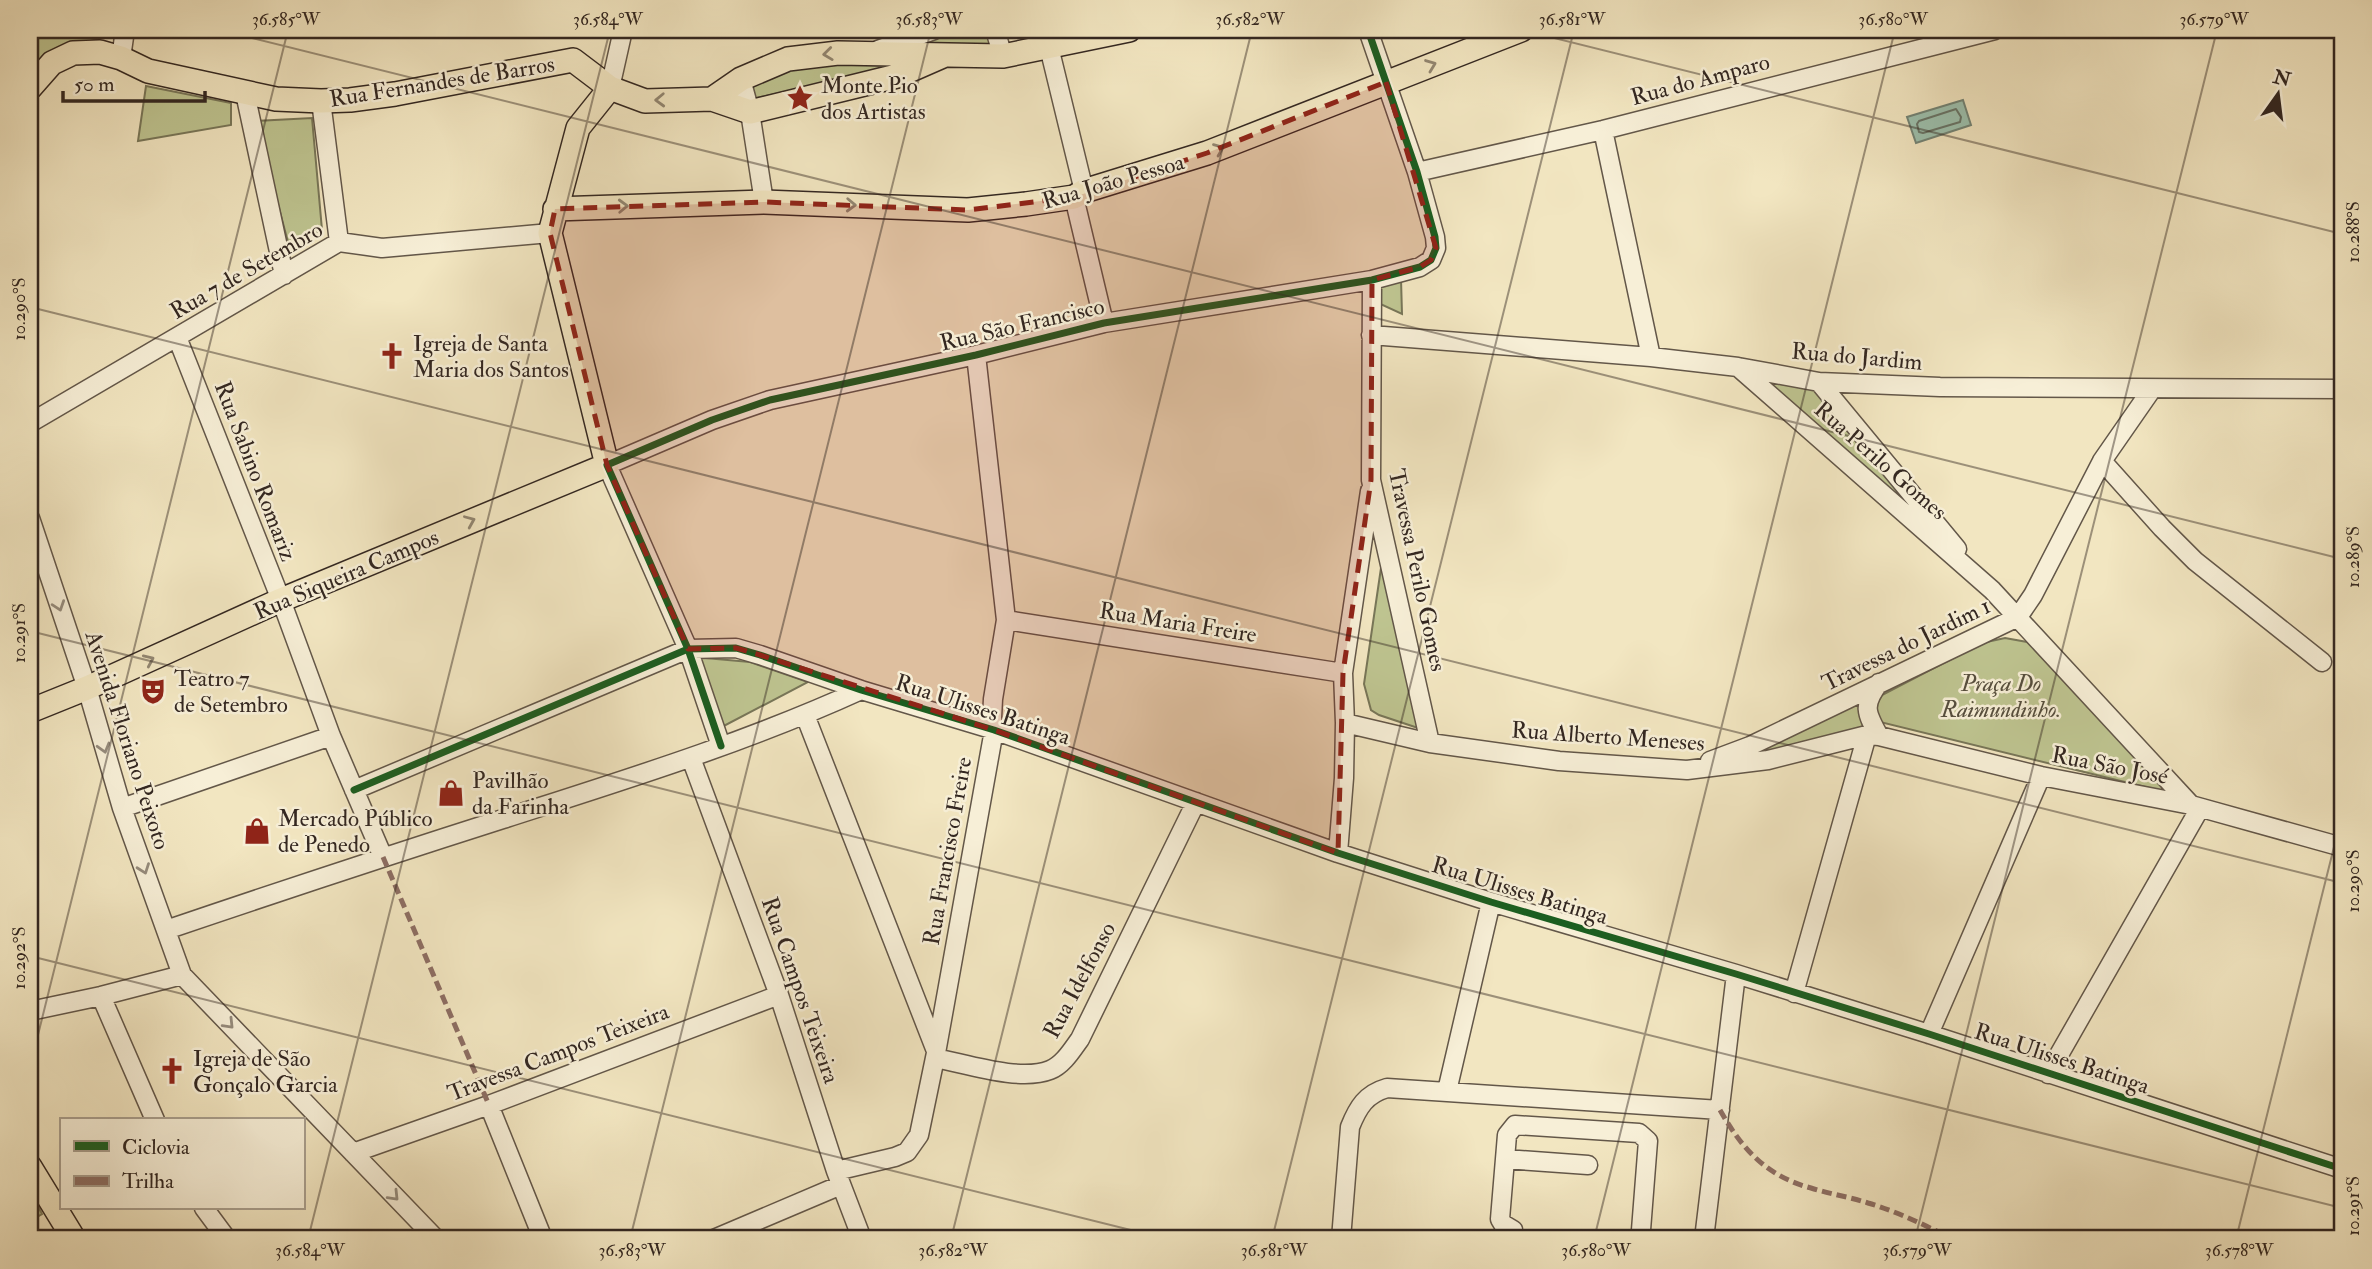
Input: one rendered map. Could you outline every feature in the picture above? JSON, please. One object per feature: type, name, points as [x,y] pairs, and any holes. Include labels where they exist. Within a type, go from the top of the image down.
[{"type":"main road","name":"Rua João Pessoa","points":[[555,209],[764,202],[968,210],[1026,205],[1079,194],[1207,153],[1521,30]]},
{"type":"main road","points":[[712,99],[741,79],[788,59],[838,53],[1003,57],[1121,31]]},
{"type":"main road","name":"Rua Fernandes de Barros","points":[[30,86],[52,63],[73,53],[100,51],[148,71],[245,93],[276,99],[321,101],[394,94],[573,60],[610,88],[645,101],[712,99]]},
{"type":"main road","points":[[712,99],[750,112],[897,76],[945,55]]},
{"type":"main road","points":[[607,465],[550,233],[578,128],[610,88]]},
{"type":"main road","name":"Rua Siqueira Campos","points":[[30,710],[87,688],[281,600],[607,465]]},
{"type":"main road","points":[[30,1167],[74,1239]]},
{"type":"street","points":[[121,58],[125,30]]},
{"type":"street","points":[[610,88],[623,30]]},
{"type":"street","points":[[870,54],[934,30]]},
{"type":"street","points":[[995,30],[1003,57]]},
{"type":"street","points":[[1368,30],[1418,172]]},
{"type":"street","name":"Rua do Amparo","points":[[1418,172],[1603,130],[1995,30]]},
{"type":"street","points":[[1049,47],[1104,323]]},
{"type":"street","points":[[741,79],[750,112],[764,202]]},
{"type":"street","points":[[245,93],[284,275]]},
{"type":"street","points":[[321,101],[339,242]]},
{"type":"street","points":[[1603,130],[1651,357]]},
{"type":"street","name":"Rua São Francisco","points":[[607,465],[712,420],[770,400],[976,355],[1104,323],[1372,280],[1420,267],[1431,260],[1436,248],[1418,172]]},
{"type":"street","name":"Rua 7 de Setembro","points":[[30,423],[339,242],[382,248],[550,233]]},
{"type":"street","name":"Travessa Perilo Gomes","points":[[1372,280],[1371,480],[1430,743]]},
{"type":"street","name":"Rua do Jardim","points":[[1371,335],[1651,357],[1738,367],[1819,382],[1940,387],[2342,389]]},
{"type":"street","name":"Rua Sabino Romariz","points":[[177,337],[281,600],[331,736],[383,857]]},
{"type":"street","name":"Rua Francisco Freire","points":[[714,1239],[839,1178],[907,1152],[919,1135],[936,1056],[994,730],[993,699],[1006,620],[976,355]]},
{"type":"street","name":"Rua Perilo Gomes","points":[[1738,367],[1992,590]]},
{"type":"street","name":"Rua Perilo Gomes","points":[[1819,382],[1992,590],[2196,807]]},
{"type":"street","name":"Travessa do Jardim 1","points":[[1687,770],[1750,746],[2018,617],[2033,595],[2102,461],[2152,389]]},
{"type":"street","points":[[2102,461],[2195,561],[2322,662]]},
{"type":"street","points":[[607,465],[688,649],[721,746]]},
{"type":"street","points":[[1338,853],[1344,778],[1343,673],[1371,480]]},
{"type":"street","name":"Avenida Floriano Peixoto","points":[[30,518],[87,688],[122,808],[182,975]]},
{"type":"street","name":"Rua Maria Freire","points":[[1006,620],[1343,673]]},
{"type":"street","name":"Rua Ulisses Batinga","points":[[688,649],[736,648],[861,690],[994,730],[1338,853],[1929,1034],[2342,1169]]},
{"type":"street","points":[[354,790],[688,649]]},
{"type":"street","points":[[1794,993],[1873,736],[1867,711],[1870,695],[1880,683]]},
{"type":"street","points":[[166,930],[691,758],[805,715],[861,690]]},
{"type":"street","points":[[805,715],[936,1056]]},
{"type":"street","name":"Rua Alberto Meneses","points":[[1345,723],[1430,743],[1559,761],[1687,770],[1768,760],[1873,736]]},
{"type":"street","points":[[122,808],[331,736]]},
{"type":"street","name":"Rua São José","points":[[1873,736],[2041,776],[2196,807],[2342,847]]},
{"type":"street","name":"Rua Campos Teixeira","points":[[691,758],[779,995],[839,1178],[862,1239]]},
{"type":"street","points":[[1929,1034],[2041,776]]},
{"type":"street","name":"Rua Idelfonso","points":[[936,1056],[1024,1075],[1051,1070],[1068,1057],[1080,1039],[1196,802]]},
{"type":"street","points":[[2048,1074],[2196,807]]},
{"type":"street","points":[[1447,1091],[1491,902]]},
{"type":"street","points":[[1703,1239],[1736,974]]},
{"type":"street","points":[[30,1011],[182,975],[436,1239]]},
{"type":"street","name":"Travessa Campos Teixeira","points":[[353,1153],[779,995]]},
{"type":"street","points":[[101,996],[154,1118]]},
{"type":"street","points":[[1341,1239],[1350,1127],[1371,1092],[1387,1088],[1447,1091],[1720,1110]]},
{"type":"street","points":[[488,1105],[543,1239]]},
{"type":"street","points":[[1513,1239],[1513,1230],[1500,1219],[1507,1135],[1515,1125],[1639,1133],[1648,1141],[1641,1230]]},
{"type":"street","points":[[1505,1159],[1588,1165]]},
{"type":"street","points":[[205,1210],[227,1239]]},
{"type":"highlighted area","points":[[1386,82],[1436,248],[1431,260],[1420,267],[1372,280],[1371,480],[1343,673],[1338,853],[994,730],[760,655],[736,648],[688,649],[607,465],[550,233],[555,209],[764,202],[968,210],[1074,197],[1207,153]]},
{"type":"green space","points":[[37,30],[108,30],[107,37],[65,47],[30,65],[30,33]]},
{"type":"green space","points":[[942,30],[988,30],[992,48],[909,50]]},
{"type":"green space","points":[[796,64],[910,65],[747,100],[744,85]]},
{"type":"green space","points":[[146,86],[231,103],[231,125],[138,141]]},
{"type":"green space","points":[[312,118],[322,230],[289,246],[256,121]]},
{"type":"green space","points":[[1401,279],[1402,314],[1376,302],[1383,281]]},
{"type":"green space","points":[[1757,381],[1817,389],[1957,552]]},
{"type":"green space","points":[[1387,527],[1427,731],[1371,710],[1364,684]]},
{"type":"green space","name":"Praça Do Raimundinho.","points":[[2005,638],[2027,642],[2178,795],[1880,722],[1875,707],[1882,695],[1982,643]]},
{"type":"green space","points":[[694,657],[750,662],[808,682],[718,729]]},
{"type":"green space","points":[[1855,704],[1863,709],[1865,727],[1862,731],[1715,763]]},
{"type":"green space","points":[[30,1190],[42,1214],[30,1221]]},
{"type":"water","points":[[1963,100],[1971,125],[1916,143],[1907,117]]},
{"type":"marked path","points":[[383,857],[489,1105]]},
{"type":"marked path","points":[[1720,1110],[1747,1149],[1781,1176],[1811,1188],[1890,1210],[1952,1239]]},
{"type":"cycle path","points":[[721,746],[688,649],[607,465],[712,420],[770,400],[976,355],[1104,323],[1372,280],[1420,267],[1431,260],[1436,248],[1435,237],[1417,172],[1368,30]]},
{"type":"cycle path","points":[[354,790],[688,649],[736,648],[861,690],[994,730],[1338,853],[1929,1034],[2342,1169]]},
{"type":"place","name":"Monte Pio dos Artistas","points":[[800,98]]},
{"type":"place","name":"Igreja de Santa Maria dos Santos","points":[[392,356]]},
{"type":"place","name":"Teatro 7 de Setembro","points":[[153,691]]},
{"type":"place","name":"Pavilhão da Farinha","points":[[451,793]]},
{"type":"place","name":"Mercado Público de Penedo","points":[[257,831]]},
{"type":"place","name":"Igreja de São Gonçalo Garcia","points":[[172,1071]]}]
